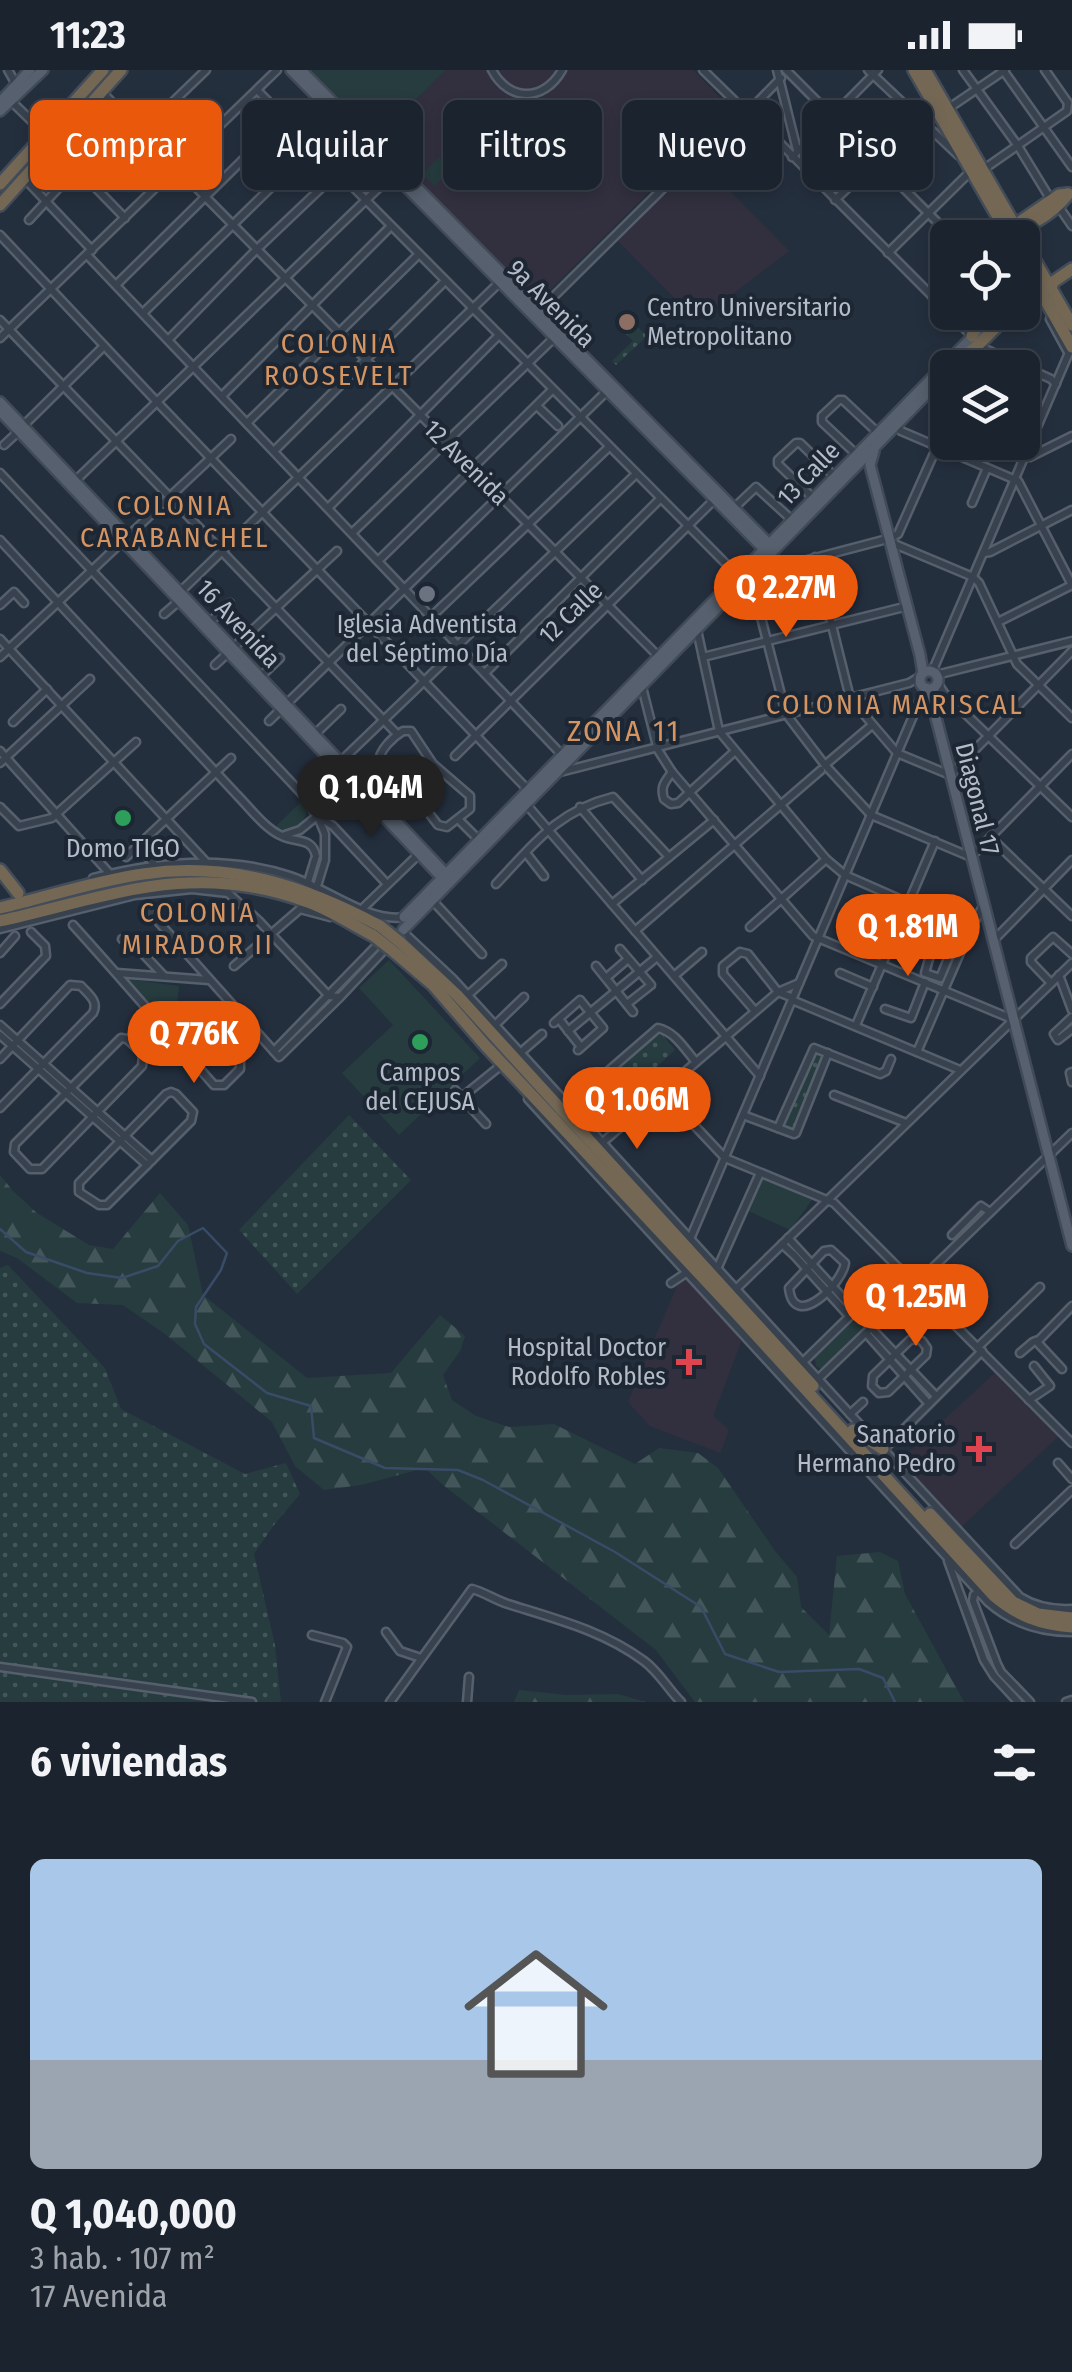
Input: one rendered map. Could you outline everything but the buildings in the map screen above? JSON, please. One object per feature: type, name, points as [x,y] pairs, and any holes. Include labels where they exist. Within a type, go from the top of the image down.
[{"type":"highway","points":[[76,100],[103,70]]},
{"type":"highway","points":[[95,100],[121,70]]},
{"type":"highway","points":[[914,70],[1006,220]]},
{"type":"highway","points":[[925,70],[948,109],[974,168]]},
{"type":"highway","points":[[0,184],[30,151]]},
{"type":"highway","points":[[0,205],[30,171]]},
{"type":"highway","points":[[1034,220],[1070,192]]},
{"type":"highway","points":[[1048,288],[1072,325]]},
{"type":"highway","points":[[1048,288],[1071,350]]},
{"type":"highway","points":[[974,330],[975,346]]},
{"type":"highway","points":[[973,350],[991,330]]},
{"type":"highway","points":[[238,865],[326,898],[377,931]]},
{"type":"highway","points":[[0,868],[23,894]]},
{"type":"highway","points":[[7,914],[122,879],[160,872],[219,873],[288,885]]},
{"type":"highway","points":[[7,914],[128,882],[182,878],[246,886],[297,898],[346,922],[399,941],[457,995],[691,1245],[986,1576],[1013,1602],[1038,1614],[1072,1613]]},
{"type":"highway","points":[[7,914],[56,913]]},
{"type":"highway","points":[[399,941],[485,1044],[977,1579],[1006,1606],[1038,1622],[1072,1629]]},
{"type":"highway","points":[[485,1044],[500,1069]]},
{"type":"highway","points":[[528,1074],[554,1091]]},
{"type":"highway","points":[[584,1162],[613,1184]]},
{"type":"highway","points":[[671,1218],[691,1245]]},
{"type":"highway","points":[[734,1311],[750,1340]]},
{"type":"highway","points":[[853,1430],[883,1450]]},
{"type":"highway","points":[[900,1507],[929,1525]]},
{"type":"highway","points":[[956,1530],[986,1576]]},
{"type":"main road","points":[[19,88],[30,70]]},
{"type":"main road","points":[[0,111],[19,88],[43,70]]},
{"type":"main road","name":"9a Avenida","points":[[291,70],[322,100]]},
{"type":"main road","name":"9a Avenida","points":[[301,70],[329,100]]},
{"type":"main road","name":"9a Avenida","points":[[415,190],[734,508],[769,549]]},
{"type":"main road","points":[[1025,220],[1070,192]]},
{"type":"main road","name":"13 Calle","points":[[976,350],[993,330]]},
{"type":"main road","name":"13 Calle","points":[[399,941],[432,900],[641,685],[661,659],[750,575],[792,520],[834,476],[877,432],[975,346]]},
{"type":"main road","name":"13 Calle","points":[[404,917],[528,790],[550,776],[562,755],[661,659],[738,576],[930,390]]},
{"type":"main road","name":"16 Avenida","points":[[0,402],[443,877]]},
{"type":"main road","name":"9a Avenida","points":[[628,405],[715,499],[769,549]]},
{"type":"main road","name":"16 Avenida","points":[[0,411],[75,481],[126,540]]},
{"type":"main road","name":"Diagonal 17","points":[[878,444],[870,466],[1072,1246]]},
{"type":"main road","name":"16 Avenida","points":[[180,597],[260,677],[284,708],[314,735],[418,854],[443,877]]},
{"type":"main road","points":[[918,702],[925,699],[932,705]]},
{"type":"main road","points":[[443,877],[448,880],[458,873]]},
{"type":"street","points":[[8,70],[19,88]]},
{"type":"street","points":[[83,70],[94,81]]},
{"type":"street","points":[[176,100],[206,70]]},
{"type":"street","points":[[222,124],[277,70]]},
{"type":"street","points":[[492,70],[503,86],[528,94],[546,89],[562,70]]},
{"type":"street","points":[[703,70],[733,100]]},
{"type":"street","points":[[777,70],[794,154]]},
{"type":"street","points":[[765,100],[788,70],[817,100]]},
{"type":"street","points":[[963,70],[1072,226]]},
{"type":"street","points":[[948,109],[1004,70],[1072,166]]},
{"type":"street","points":[[888,253],[974,168],[1018,146],[1071,107],[1045,70]]},
{"type":"street","points":[[847,100],[873,72],[902,100]]},
{"type":"street","points":[[257,90],[267,100]]},
{"type":"street","name":"12 Avenida","points":[[102,92],[110,100]]},
{"type":"street","points":[[5,102],[30,122]]},
{"type":"street","points":[[933,130],[974,168]]},
{"type":"street","points":[[782,144],[930,294]]},
{"type":"street","points":[[794,154],[802,146]]},
{"type":"street","points":[[116,285],[242,160]]},
{"type":"street","points":[[24,178],[116,285],[562,755]]},
{"type":"street","points":[[28,220],[56,190]]},
{"type":"street","points":[[98,190],[125,218]]},
{"type":"street","points":[[0,338],[154,190]]},
{"type":"street","name":"12 Avenida","points":[[196,190],[661,659]]},
{"type":"street","points":[[143,313],[267,190]]},
{"type":"street","points":[[168,340],[319,190]]},
{"type":"street","points":[[356,190],[738,576]]},
{"type":"street","points":[[75,481],[376,190]]},
{"type":"street","points":[[537,313],[661,190]]},
{"type":"street","points":[[836,200],[846,190]]},
{"type":"street","points":[[905,190],[935,220]]},
{"type":"street","points":[[222,396],[391,226]]},
{"type":"street","points":[[0,234],[528,790]]},
{"type":"street","points":[[247,423],[419,254]]},
{"type":"street","points":[[164,614],[503,279]]},
{"type":"street","points":[[274,451],[446,281]]},
{"type":"street","points":[[0,320],[397,734]]},
{"type":"street","points":[[962,330],[975,346],[1056,384]]},
{"type":"street","points":[[328,508],[498,335]]},
{"type":"street","points":[[352,533],[558,335]]},
{"type":"street","points":[[4,446],[104,346]]},
{"type":"street","points":[[1040,422],[1071,350]]},
{"type":"street","points":[[270,722],[610,388]]},
{"type":"street","points":[[378,561],[552,390]]},
{"type":"street","points":[[856,454],[821,419],[841,399],[877,432]]},
{"type":"street","points":[[537,406],[558,426]]},
{"type":"street","points":[[897,424],[901,432],[930,443]]},
{"type":"street","points":[[1040,452],[1072,436]]},
{"type":"street","points":[[0,657],[231,440]]},
{"type":"street","points":[[813,498],[778,462],[798,442],[834,476]]},
{"type":"street","points":[[432,617],[609,447]]},
{"type":"street","points":[[931,460],[898,534],[891,541],[750,575],[786,714],[823,768],[870,815],[972,857],[1072,754]]},
{"type":"street","points":[[969,460],[1016,480],[1022,487],[1072,585],[998,622]]},
{"type":"street","points":[[1024,460],[870,815],[691,1245],[736,1288],[1020,1596],[1033,1604],[1072,1613]]},
{"type":"street","points":[[972,504],[987,468]]},
{"type":"street","points":[[0,473],[304,796],[318,816],[324,834],[316,886]]},
{"type":"street","points":[[458,645],[636,474]]},
{"type":"street","points":[[734,508],[756,487],[792,520]]},
{"type":"street","points":[[485,673],[660,499]]},
{"type":"street","name":"12 Calle","points":[[455,756],[715,499]]},
{"type":"street","points":[[984,553],[1072,510]]},
{"type":"street","points":[[0,540],[277,834],[306,842],[320,858]]},
{"type":"street","points":[[891,541],[973,577],[1018,664],[1072,718]]},
{"type":"street","name":"9a Avenida","points":[[769,549],[782,566]]},
{"type":"street","points":[[216,666],[337,551]]},
{"type":"street","points":[[815,557],[850,698],[897,753],[950,774],[1072,651]]},
{"type":"street","points":[[0,605],[14,592],[24,603]]},
{"type":"street","points":[[209,623],[230,603]]},
{"type":"street","points":[[703,657],[908,606]]},
{"type":"street","points":[[697,628],[718,732],[826,858],[845,875],[970,930]]},
{"type":"street","points":[[0,639],[206,862]]},
{"type":"street","points":[[550,776],[1072,641]]},
{"type":"street","points":[[260,677],[280,658]]},
{"type":"street","points":[[324,779],[443,664]]},
{"type":"street","points":[[90,679],[2,757],[110,874]]},
{"type":"street","points":[[928,681],[1072,817]]},
{"type":"street","points":[[641,685],[654,735],[672,772],[813,936],[1014,1020]]},
{"type":"street","points":[[12,722],[47,690]]},
{"type":"street","points":[[314,735],[341,709]]},
{"type":"street","points":[[635,931],[872,725]]},
{"type":"street","points":[[410,730],[424,754],[468,794],[470,809],[459,820],[443,827],[438,825],[407,786],[379,762],[380,754],[397,734],[410,730]]},
{"type":"street","points":[[644,750],[654,745],[654,735]]},
{"type":"street","points":[[0,807],[22,826],[44,821],[58,814],[136,742]]},
{"type":"street","points":[[550,776],[660,747]]},
{"type":"street","points":[[672,772],[662,784],[664,798],[678,804],[734,752]]},
{"type":"street","points":[[126,857],[231,758]]},
{"type":"street","points":[[496,884],[549,829],[580,807],[613,797],[669,857]]},
{"type":"street","points":[[526,804],[760,1076]]},
{"type":"street","points":[[580,807],[642,880]]},
{"type":"street","points":[[277,834],[292,834],[318,816]]},
{"type":"street","points":[[318,816],[387,884]]},
{"type":"street","points":[[459,820],[479,840]]},
{"type":"street","points":[[612,904],[714,820]]},
{"type":"street","points":[[304,827],[306,842]]},
{"type":"street","points":[[324,834],[331,828],[336,830]]},
{"type":"street","points":[[990,838],[1072,916]]},
{"type":"street","points":[[856,1025],[935,842]]},
{"type":"street","points":[[138,846],[154,865]]},
{"type":"street","points":[[526,853],[544,876]]},
{"type":"street","points":[[362,908],[418,854]]},
{"type":"street","points":[[308,882],[320,858]]},
{"type":"street","points":[[750,927],[826,858]]},
{"type":"street","points":[[993,941],[1072,860]]},
{"type":"street","points":[[7,914],[23,894],[154,865],[206,862],[282,873],[388,918],[404,917]]},
{"type":"street","points":[[7,914],[56,913],[168,891],[192,889],[230,894],[330,996],[340,997]]},
{"type":"street","points":[[432,900],[482,954]]},
{"type":"street","points":[[956,951],[933,945],[925,972],[940,978],[984,905]]},
{"type":"street","points":[[146,908],[276,1054]]},
{"type":"street","points":[[234,966],[300,909],[346,922]]},
{"type":"street","name":"13 Calle","points":[[276,1054],[404,917]]},
{"type":"street","points":[[73,925],[214,1085],[224,1085],[241,1066],[199,1017],[150,1012]]},
{"type":"street","points":[[0,1004],[44,959],[46,948],[31,932]]},
{"type":"street","points":[[0,952],[15,936]]},
{"type":"street","points":[[1051,983],[1031,958],[1051,937],[1072,954]]},
{"type":"street","points":[[122,939],[132,942],[164,976]]},
{"type":"street","points":[[399,941],[468,995],[671,1218]]},
{"type":"street","name":"13 Calle","points":[[276,1054],[340,997],[379,955],[399,941]]},
{"type":"street","points":[[620,949],[650,985],[627,1004]]},
{"type":"street","points":[[917,1052],[956,951]]},
{"type":"street","points":[[674,976],[702,952]]},
{"type":"street","points":[[755,1011],[723,974],[723,966],[740,952],[748,954],[778,992],[960,1070]]},
{"type":"street","points":[[379,955],[392,955],[430,988],[978,1592],[1010,1619],[1052,1632],[1072,1629]]},
{"type":"street","points":[[568,1031],[657,956]]},
{"type":"street","points":[[606,978],[628,958]]},
{"type":"street","points":[[736,1288],[1072,963]]},
{"type":"street","points":[[468,995],[502,964]]},
{"type":"street","points":[[596,966],[633,1012]]},
{"type":"street","points":[[116,973],[210,980]]},
{"type":"street","points":[[840,973],[872,987]]},
{"type":"street","points":[[1059,975],[1072,1014],[1054,1034],[1060,1040],[1072,1029]]},
{"type":"street","points":[[885,1009],[910,1018],[926,982]]},
{"type":"street","points":[[603,1142],[778,992],[799,984]]},
{"type":"street","points":[[0,1058],[68,986],[80,986],[94,1002],[93,1013],[0,1108]]},
{"type":"street","points":[[495,1025],[524,997]]},
{"type":"street","points":[[580,1000],[590,1012],[604,1028],[579,1048],[556,1021],[580,1000]]},
{"type":"street","points":[[0,1025],[15,1044]]},
{"type":"street","points":[[631,1116],[603,1087],[602,1080],[615,1064],[658,1028],[675,1037],[695,1061]]},
{"type":"street","points":[[520,1052],[542,1034]]},
{"type":"street","points":[[0,1035],[150,1163]]},
{"type":"street","points":[[127,1039],[143,1054],[142,1066],[96,1115],[42,1169],[30,1169],[15,1154],[18,1142],[115,1042],[127,1039]]},
{"type":"street","points":[[778,1128],[814,1048],[880,1074],[886,1071],[891,1059]]},
{"type":"street","points":[[743,1115],[795,1134],[828,1054]]},
{"type":"street","points":[[462,1098],[500,1069]]},
{"type":"street","points":[[1071,1072],[1072,1082]]},
{"type":"street","points":[[455,1090],[486,1124]]},
{"type":"street","points":[[662,1091],[725,1158],[834,1203],[1072,1443]]},
{"type":"street","points":[[170,1092],[193,1112],[191,1121],[150,1163],[106,1206],[79,1192],[84,1178],[170,1092]]},
{"type":"street","points":[[834,1096],[906,1123]]},
{"type":"street","points":[[818,1379],[1072,1132]]},
{"type":"street","points":[[717,1269],[760,1173]]},
{"type":"street","points":[[952,1235],[981,1206],[990,1212]]},
{"type":"street","points":[[970,1217],[978,1224]]},
{"type":"street","points":[[961,1226],[969,1233]]},
{"type":"street","points":[[785,1241],[852,1314]]},
{"type":"street","points":[[831,1250],[845,1263],[830,1289],[805,1308],[789,1295],[788,1288],[809,1266],[824,1251],[831,1250]]},
{"type":"street","points":[[803,1362],[899,1268]]},
{"type":"street","points":[[672,1283],[688,1273]]},
{"type":"street","points":[[883,1450],[1040,1287]]},
{"type":"street","points":[[1020,1354],[1072,1306]]},
{"type":"street","points":[[869,1331],[896,1353],[936,1396]]},
{"type":"street","points":[[869,1331],[888,1360],[929,1404]]},
{"type":"street","points":[[910,1340],[922,1341],[927,1348],[926,1355],[888,1392],[879,1393],[872,1386],[873,1376],[896,1353],[910,1340]]},
{"type":"street","points":[[1036,1341],[1062,1369]]},
{"type":"street","points":[[1029,1400],[1050,1386],[1034,1366]]},
{"type":"street","points":[[850,1414],[864,1402]]},
{"type":"street","points":[[1058,1462],[1072,1479]]},
{"type":"street","points":[[1014,1544],[1072,1490]]},
{"type":"street","points":[[946,1556],[1001,1672],[1030,1702]]},
{"type":"street","points":[[390,1702],[417,1655],[472,1590],[582,1626],[614,1642],[649,1664],[681,1702]]},
{"type":"street","points":[[978,1592],[971,1609],[990,1670],[1018,1702]]},
{"type":"street","points":[[388,1634],[397,1649],[417,1655]]},
{"type":"street","points":[[312,1635],[346,1647],[325,1702]]},
{"type":"street","points":[[0,1666],[252,1702]]},
{"type":"street","points":[[467,1702],[469,1676]]},
{"type":"shaded area","points":[[445,70],[693,70],[722,100],[622,100],[622,190],[651,190],[538,302],[423,186],[423,100],[415,100]]},
{"type":"shaded area","points":[[668,190],[729,190],[789,251],[697,321],[617,240]]},
{"type":"shaded area","name":"Hospital Doctor Rodolfo Robles","points":[[682,1274],[741,1342],[713,1416],[729,1430],[720,1453],[650,1426],[628,1402]]},
{"type":"shaded area","name":"Sanatorio Hermano Pedro","points":[[996,1372],[1059,1436],[960,1528],[899,1461]]},
{"type":"green space","points":[[306,70],[445,70],[415,100],[336,100]]},
{"type":"green space","points":[[439,157],[443,161],[443,178],[435,186],[423,174]]},
{"type":"green space","points":[[616,316],[626,316],[647,336],[616,365],[612,361],[633,341],[616,324]]},
{"type":"green space","points":[[419,755],[437,772],[417,792],[400,775]]},
{"type":"green space","points":[[303,800],[307,811],[301,827],[285,832],[274,828]]},
{"type":"green space","name":"Campos del CEJUSA","points":[[389,960],[480,1058],[399,1135],[342,1073],[393,1025],[359,988]]},
{"type":"green space","points":[[128,979],[179,986],[176,1014],[155,1012]]},
{"type":"green space","points":[[662,1034],[675,1050],[619,1101],[608,1089],[610,1078]]},
{"type":"green space","points":[[814,1052],[823,1056],[794,1129],[782,1125]]},
{"type":"green space","points":[[349,1115],[411,1180],[297,1294],[239,1230]]},
{"type":"green space","points":[[0,1175],[37,1213],[89,1245],[113,1249],[160,1193],[188,1225],[203,1295],[307,1378],[391,1373],[440,1315],[465,1336],[460,1351],[443,1375],[452,1400],[476,1416],[509,1427],[554,1424],[635,1464],[659,1448],[698,1453],[718,1468],[797,1577],[801,1607],[829,1635],[837,1556],[880,1552],[898,1561],[905,1594],[964,1702],[695,1702],[656,1650],[425,1468],[324,1490],[295,1466],[272,1422],[165,1334],[123,1305],[77,1303],[17,1258],[0,1251]]},
{"type":"green space","points":[[758,1176],[812,1200],[790,1230],[744,1209]]},
{"type":"green space","points":[[8,1265],[105,1368],[121,1409],[245,1474],[286,1463],[300,1494],[254,1554],[275,1645],[281,1702],[0,1702],[0,1268]]},
{"type":"green space","points":[[892,1278],[904,1291],[901,1295],[826,1372],[816,1366],[814,1356]]},
{"type":"green space","points":[[519,1690],[566,1695],[618,1694],[645,1702],[514,1702]]},
{"type":"waterway","points":[[0,1229],[26,1252],[87,1273],[122,1278],[158,1266],[178,1241],[203,1228],[227,1253],[221,1270],[196,1307],[195,1324],[204,1344],[267,1393],[311,1406],[314,1438],[385,1468],[458,1470],[483,1480],[615,1552],[701,1607],[725,1654],[779,1672],[859,1669],[883,1678],[895,1702]]},
{"type":"place","name":"Centro Universitario Metropolitano","points":[[627,322]]},
{"type":"place","name":"Iglesia Adventista del Séptimo Día","points":[[427,594]]},
{"type":"place","name":"Domo TIGO","points":[[123,818]]},
{"type":"place","name":"Campos del CEJUSA","points":[[420,1042]]},
{"type":"place","name":"Hospital Doctor Rodolfo Robles","points":[[689,1362]]},
{"type":"place","name":"Sanatorio Hermano Pedro","points":[[979,1449]]},
{"type":"district","name":"COLONIA ROOSEVELT","points":[[339,359]]},
{"type":"district","name":"COLONIA CARABANCHEL","points":[[175,521]]},
{"type":"district","name":"COLONIA MARISCAL","points":[[895,704]]},
{"type":"district","name":"ZONA 11","points":[[624,731]]},
{"type":"district","name":"COLONIA MIRADOR II","points":[[198,928]]}]
